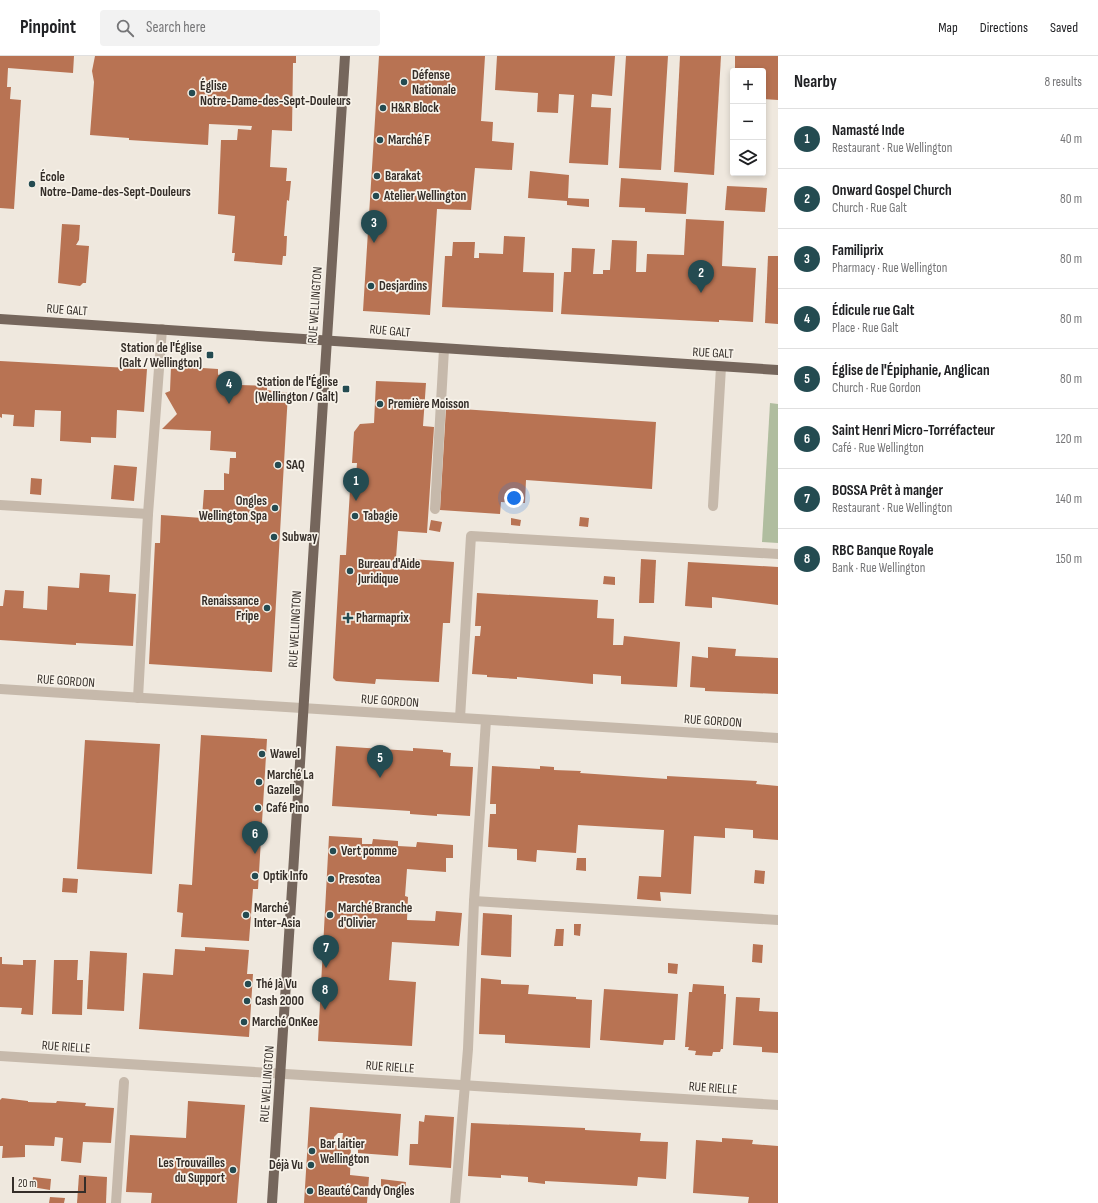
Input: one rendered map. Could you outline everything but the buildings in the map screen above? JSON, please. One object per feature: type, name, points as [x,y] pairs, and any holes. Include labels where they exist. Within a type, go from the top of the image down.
[{"type":"main road","name":"RUE WELLINGTON","points":[[272,1203],[345,56]]},
{"type":"main road","name":"RUE GALT","points":[[0,319],[778,370]]},
{"type":"street","points":[[138,698],[148,514],[162,329]]},
{"type":"street","points":[[435,509],[444,349]]},
{"type":"street","points":[[713,506],[721,367]]},
{"type":"street","points":[[0,505],[148,514]]},
{"type":"street","points":[[460,718],[471,536],[778,554]]},
{"type":"street","name":"RUE GORDON","points":[[0,689],[778,738]]},
{"type":"street","points":[[455,1203],[472,986],[474,901],[486,720]]},
{"type":"street","points":[[474,901],[778,920]]},
{"type":"street","name":"RUE RIELLE","points":[[0,1056],[778,1105]]},
{"type":"street","points":[[116,1203],[124,1082]]},
{"type":"green space","points":[[770,403],[778,404],[778,543],[762,542]]},
{"type":"place","name":"Défense Nationale","points":[[404,82]]},
{"type":"place","name":"Église Notre-Dame-des-Sept-Douleurs","points":[[192,93]]},
{"type":"place","name":"H&R Block","points":[[383,108]]},
{"type":"place","name":"Marché F","points":[[380,140]]},
{"type":"place","name":"Barakat","points":[[377,176]]},
{"type":"place","name":"École Notre-Dame-des-Sept-Douleurs","points":[[32,184]]},
{"type":"place","name":"Atelier Wellington","points":[[376,196]]},
{"type":"place","name":"Familiprix","points":[[374,243]]},
{"type":"place","name":"Desjardins","points":[[371,286]]},
{"type":"place","name":"Onward Gospel Church","points":[[701,293]]},
{"type":"place","name":"Station de l'Église (Galt / Wellington)","points":[[210,355]]},
{"type":"place","name":"Station de l'Église (Wellington / Galt)","points":[[346,389]]},
{"type":"place","name":"Édicule rue Galt","points":[[229,404]]},
{"type":"place","name":"Première Moisson","points":[[380,404]]},
{"type":"place","name":"SAQ","points":[[278,465]]},
{"type":"place","name":"Namasté Inde","points":[[356,501]]},
{"type":"place","name":"Ongles Wellington Spa","points":[[275,508]]},
{"type":"place","name":"Tabagie","points":[[355,516]]},
{"type":"place","name":"Subway","points":[[274,537]]},
{"type":"place","name":"Bureau d'Aide Juridique","points":[[350,571]]},
{"type":"place","name":"Renaissance Fripe","points":[[267,608]]},
{"type":"place","name":"Pharmaprix","points":[[348,618]]},
{"type":"place","name":"Wawel","points":[[262,754]]},
{"type":"place","name":"Église de l'Épiphanie, Anglican","points":[[380,778]]},
{"type":"place","name":"Marché La Gazelle","points":[[259,782]]},
{"type":"place","name":"Café Pino","points":[[258,808]]},
{"type":"place","name":"Vert pomme","points":[[333,851]]},
{"type":"place","name":"Saint Henri Micro-Torréfacteur","points":[[255,854]]},
{"type":"place","name":"Optik Info","points":[[255,876]]},
{"type":"place","name":"Presotea","points":[[331,879]]},
{"type":"place","name":"Marché Inter-Asia","points":[[246,915]]},
{"type":"place","name":"Marché Branche d'Olivier","points":[[330,915]]},
{"type":"place","name":"BOSSA Prêt à manger","points":[[326,968]]},
{"type":"place","name":"Thé Jà Vu","points":[[248,984]]},
{"type":"place","name":"Cash 2000","points":[[247,1001]]},
{"type":"place","name":"RBC Banque Royale","points":[[325,1010]]},
{"type":"place","name":"Marché OnKee","points":[[244,1022]]},
{"type":"place","name":"Bar laitier Wellington","points":[[312,1151]]},
{"type":"place","name":"Déjà Vu","points":[[311,1165]]},
{"type":"place","name":"Les Trouvailles du Support","points":[[233,1170]]},
{"type":"place","name":"Beauté Candy Ongles","points":[[310,1191]]}]
